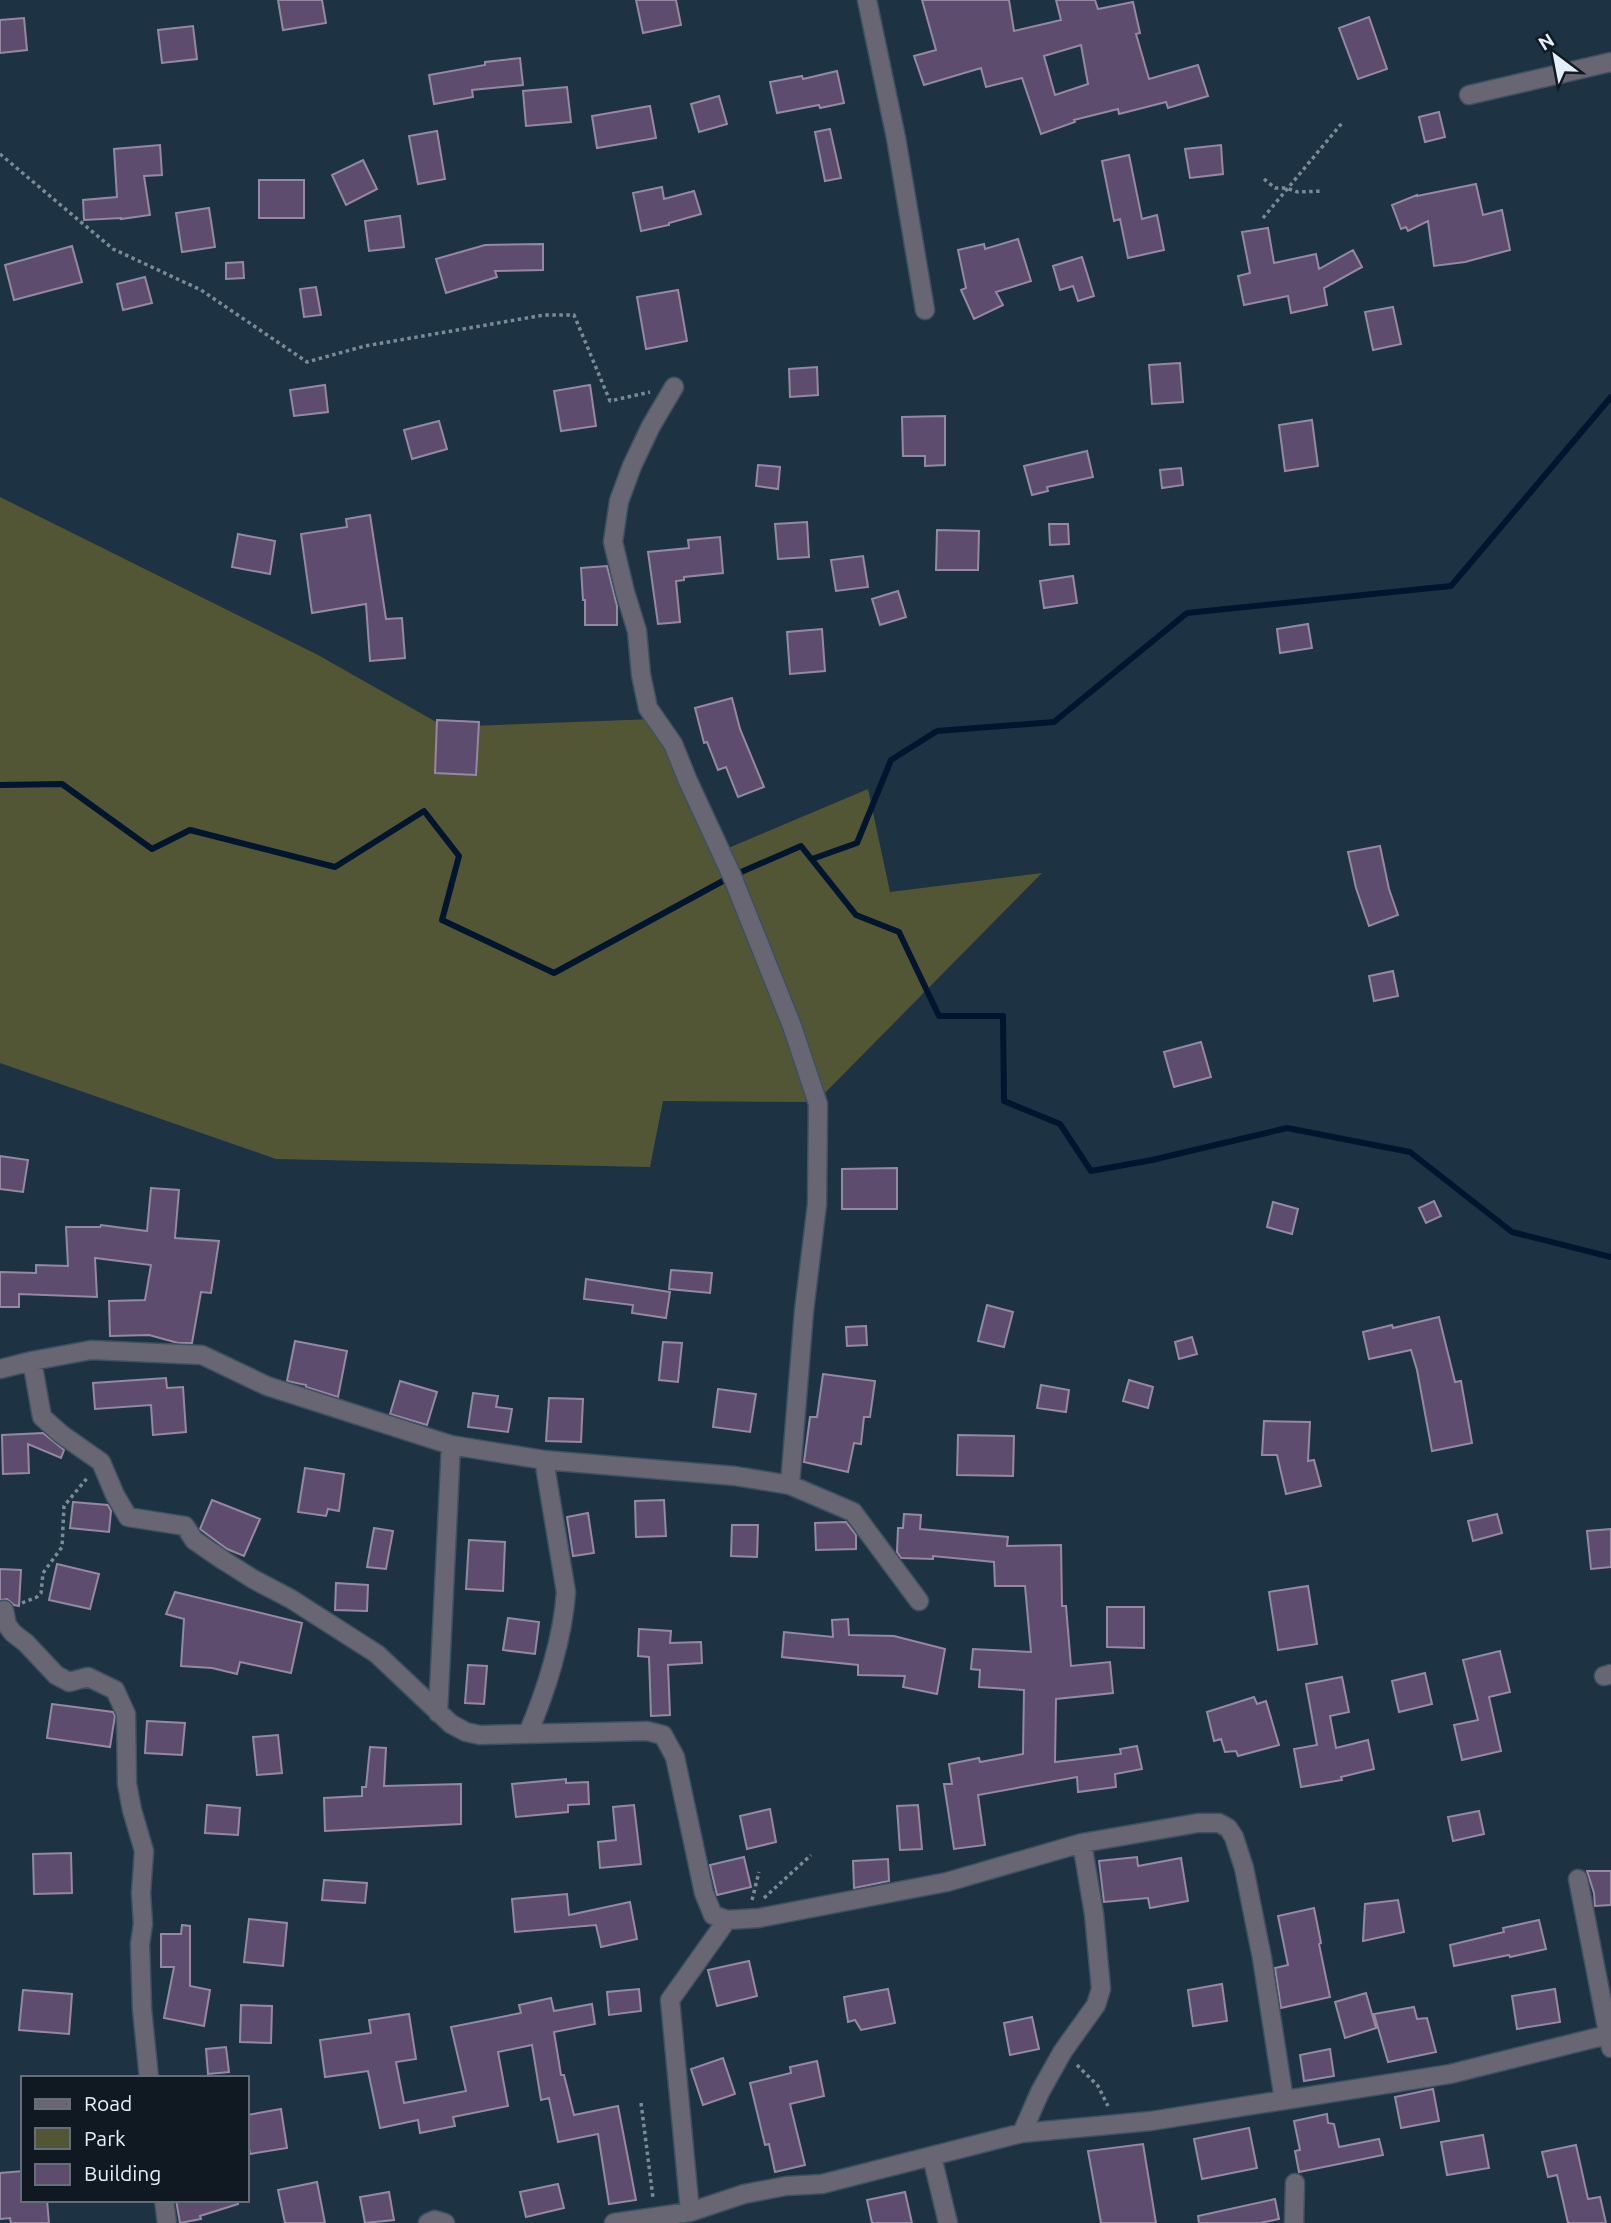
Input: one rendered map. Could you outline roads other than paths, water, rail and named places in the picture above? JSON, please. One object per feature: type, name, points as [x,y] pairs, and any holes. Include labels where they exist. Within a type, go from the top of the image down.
[{"type":"street","points":[[867,0],[896,138],[925,310]]},
{"type":"street","points":[[1469,95],[1611,62]]},
{"type":"street","points":[[674,387],[632,466],[619,501],[613,542],[637,631],[641,675],[648,708],[673,744],[732,876],[792,1026],[818,1104],[817,1204],[804,1311],[790,1485]]},
{"type":"street","points":[[0,1369],[32,1360],[91,1350],[202,1355],[267,1386],[451,1446],[544,1460],[735,1476],[790,1485],[853,1512],[919,1601]]},
{"type":"street","points":[[32,1360],[42,1417],[101,1462],[128,1517],[185,1526],[194,1540],[223,1560],[291,1599],[377,1654],[451,1724],[466,1732],[480,1735],[647,1731],[663,1735],[675,1757],[704,1894],[713,1915],[727,1920],[759,1919],[947,1882],[1082,1843],[1198,1823],[1219,1823],[1228,1828],[1240,1851],[1244,1868],[1262,1958],[1284,2100]]},
{"type":"street","points":[[438,1713],[451,1446]]},
{"type":"street","points":[[528,1733],[542,1701],[565,1603],[564,1576],[544,1460]]},
{"type":"street","points":[[4,1610],[7,1625],[13,1633],[56,1675],[69,1682],[88,1677],[116,1689],[125,1714],[127,1784],[144,1852],[140,1944],[142,2008],[149,2076]]},
{"type":"street","points":[[1022,2133],[1040,2092],[1063,2051],[1096,2005],[1101,1989],[1094,1914],[1082,1843]]},
{"type":"street","points":[[614,2223],[690,2212],[744,2194],[786,2186],[822,2184],[1022,2133],[1151,2122],[1450,2074],[1610,2039],[1578,1879]]},
{"type":"street","points":[[690,2212],[670,2000],[727,1920]]},
{"type":"street","points":[[932,2157],[948,2223]]},
{"type":"street","points":[[1294,2223],[1295,2183]]},
{"type":"street","points":[[164,2202],[167,2223]]},
{"type":"street","points":[[428,2223],[435,2220],[445,2223]]},
{"type":"waterway","points":[[812,859],[857,843],[891,760],[937,731],[1054,722],[1187,613],[1451,586],[1611,397]]},
{"type":"waterway","points":[[0,785],[62,784],[152,849],[190,830],[335,867],[424,811],[459,856],[442,920],[554,973],[732,876],[801,846],[856,915],[899,932],[939,1016],[1003,1016],[1004,1101],[1060,1124],[1091,1171],[1152,1160],[1287,1128],[1410,1152],[1512,1232],[1611,1257]]}]
